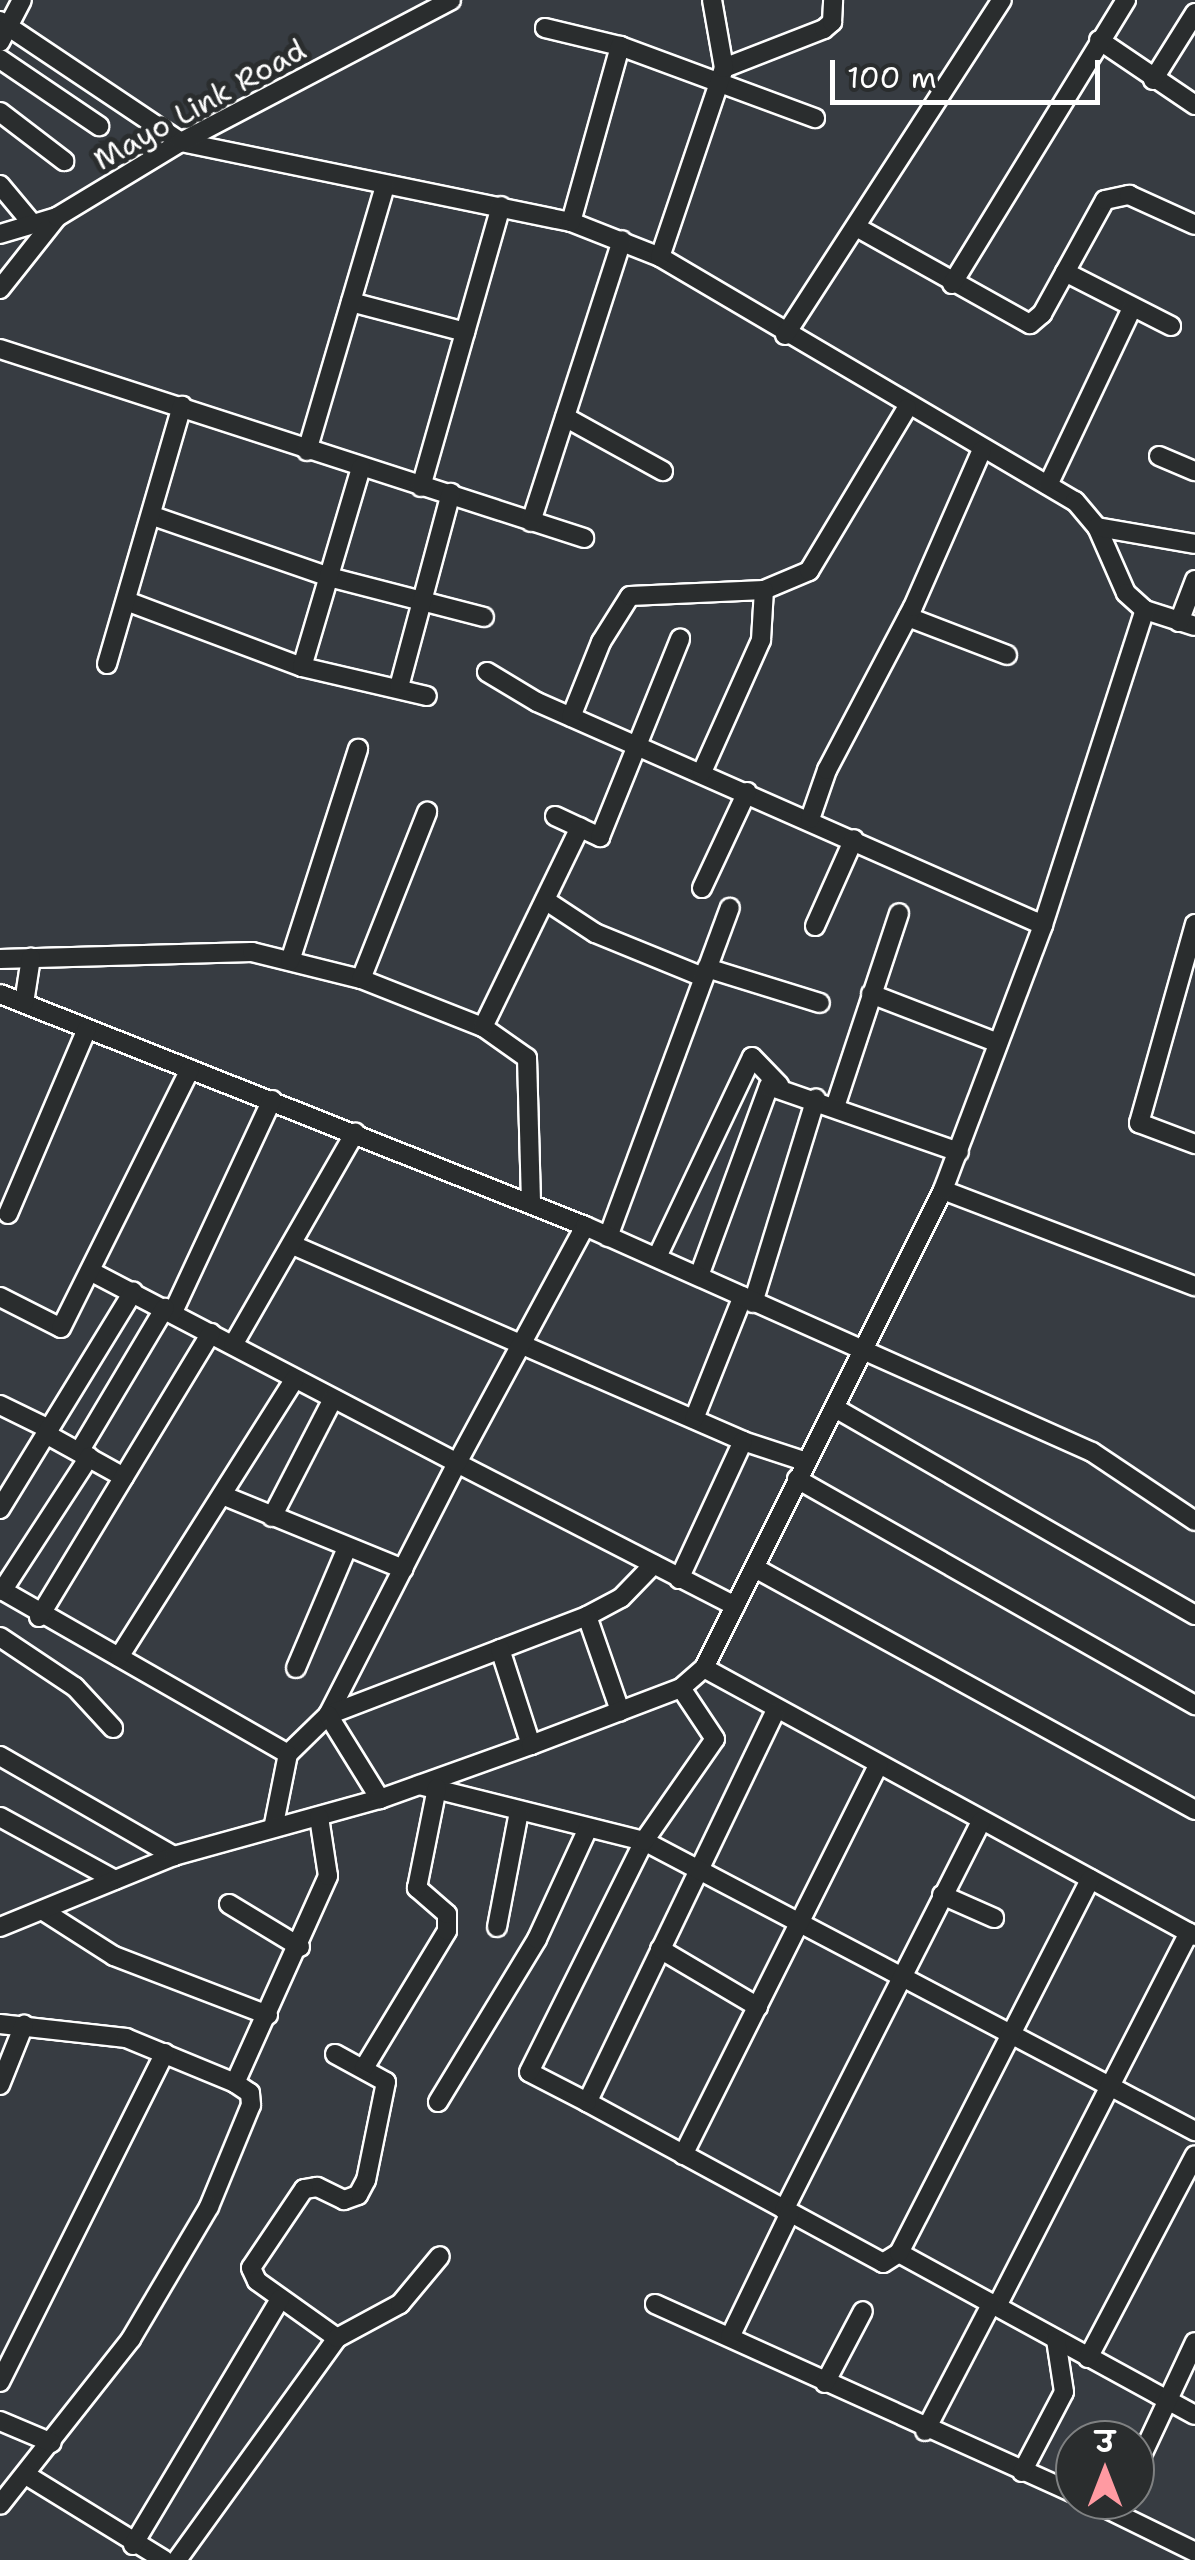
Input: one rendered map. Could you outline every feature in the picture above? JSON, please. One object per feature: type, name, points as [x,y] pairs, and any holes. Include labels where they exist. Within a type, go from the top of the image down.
[{"type":"street","points":[[0,42],[5,22],[22,0]]},
{"type":"street","name":"Mayo Link Road","points":[[0,289],[57,217],[181,142],[423,6],[451,0]]},
{"type":"street","points":[[660,257],[721,76],[712,0]]},
{"type":"street","points":[[721,76],[824,29],[832,22],[833,0]]},
{"type":"street","points":[[785,335],[858,228],[1002,0]]},
{"type":"street","points":[[952,284],[1126,0]]},
{"type":"street","points":[[1153,80],[1195,12]]},
{"type":"street","points":[[5,22],[181,142],[572,222],[660,257],[906,408],[1075,501],[1097,527],[1113,573],[1145,610],[1187,624],[1195,580]]},
{"type":"street","points":[[546,28],[721,76],[815,118]]},
{"type":"street","points":[[1100,40],[1153,80],[1195,105]]},
{"type":"street","points":[[572,222],[620,46]]},
{"type":"street","points":[[0,59],[99,126]]},
{"type":"street","points":[[0,112],[64,162]]},
{"type":"street","points":[[306,451],[385,186]]},
{"type":"street","points":[[10,193],[30,222]]},
{"type":"street","points":[[858,228],[952,284],[1030,324],[1066,272],[1106,200],[1117,195],[1195,225]]},
{"type":"street","points":[[420,487],[500,206]]},
{"type":"street","points":[[0,234],[57,217]]},
{"type":"street","points":[[532,522],[622,240]]},
{"type":"street","points":[[1066,272],[1170,326]]},
{"type":"street","points":[[350,302],[465,332]]},
{"type":"street","points":[[1048,485],[1132,308]]},
{"type":"street","points":[[0,350],[584,538]]},
{"type":"street","points":[[107,664],[129,602],[182,406]]},
{"type":"street","points":[[571,717],[602,642],[630,596],[764,590],[809,571],[906,408]]},
{"type":"street","points":[[565,417],[663,471]]},
{"type":"street","points":[[810,820],[827,770],[908,617],[982,450]]},
{"type":"street","points":[[1159,456],[1195,470]]},
{"type":"street","points":[[302,667],[362,468]]},
{"type":"street","points":[[399,687],[450,493]]},
{"type":"street","points":[[153,516],[329,578],[484,617]]},
{"type":"street","points":[[1097,527],[1195,544]]},
{"type":"street","points":[[702,772],[761,640],[764,590]]},
{"type":"street","points":[[129,602],[302,667],[427,696]]},
{"type":"street","points":[[0,1927],[45,1912],[174,1856],[274,1824],[319,1817],[428,1786],[681,1688],[704,1668],[836,1408],[959,1152],[1043,925],[1145,610]]},
{"type":"street","points":[[908,617],[1006,655]]},
{"type":"street","points":[[555,816],[600,836],[680,639]]},
{"type":"street","points":[[486,672],[571,717],[1043,925]]},
{"type":"street","points":[[290,961],[358,748]]},
{"type":"street","points":[[702,888],[746,792]]},
{"type":"street","points":[[360,978],[428,812]]},
{"type":"street","points":[[482,1027],[580,827]]},
{"type":"street","points":[[815,926],[854,839]]},
{"type":"street","points":[[545,900],[595,932],[705,973],[820,1003]]},
{"type":"street","points":[[608,1237],[730,908]]},
{"type":"street","points":[[835,1107],[899,913]]},
{"type":"street","points":[[1195,924],[1139,1124],[1195,1144]]},
{"type":"street","points":[[0,959],[252,952],[360,978],[482,1027],[527,1058],[531,1201]]},
{"type":"street","points":[[24,1003],[32,958]]},
{"type":"street","points":[[872,994],[998,1043]]},
{"type":"street","points":[[2,1000],[24,1003],[531,1201],[658,1255],[748,1300],[865,1348],[1092,1452],[1195,1521]]},
{"type":"street","points":[[8,1214],[88,1029]]},
{"type":"street","points":[[658,1255],[752,1057],[779,1085],[959,1152]]},
{"type":"street","points":[[0,1297],[62,1328],[190,1070]]},
{"type":"street","points":[[699,1276],[763,1090],[779,1085]]},
{"type":"street","points":[[694,1419],[748,1300],[816,1098]]},
{"type":"street","points":[[272,1100],[169,1310],[1,1590],[39,1617],[119,1657],[288,1754]]},
{"type":"street","points":[[233,1345],[296,1246],[355,1133]]},
{"type":"street","points":[[943,1190],[1195,1286]]},
{"type":"street","points":[[274,1824],[288,1754],[328,1714],[457,1463],[586,1226]]},
{"type":"street","points":[[296,1246],[694,1419],[802,1471],[1195,1705]]},
{"type":"street","points":[[90,1271],[679,1580],[736,1606]]},
{"type":"street","points":[[2,1500],[133,1292]]},
{"type":"street","points":[[39,1617],[211,1333]]},
{"type":"street","points":[[119,1657],[296,1379]]},
{"type":"street","points":[[272,1517],[333,1399]]},
{"type":"street","points":[[836,1408],[1195,1615]]},
{"type":"street","points":[[2,1411],[48,1432],[124,1476]]},
{"type":"street","points":[[679,1580],[743,1442]]},
{"type":"street","points":[[222,1494],[346,1550],[403,1569]]},
{"type":"street","points":[[296,1668],[346,1550]]},
{"type":"street","points":[[328,1714],[586,1616],[620,1598],[654,1564]]},
{"type":"street","points":[[755,1568],[1195,1810]]},
{"type":"street","points":[[586,1616],[620,1711]]},
{"type":"street","points":[[0,1637],[75,1687],[112,1728]]},
{"type":"street","points":[[500,1648],[530,1744]]},
{"type":"street","points":[[704,1668],[775,1712],[1192,1934],[1112,2090],[925,2431]]},
{"type":"street","points":[[681,1688],[715,1738],[644,1841],[529,2072],[883,2263],[899,2253],[1090,1879]]},
{"type":"street","points":[[587,2102],[702,1871],[775,1712]]},
{"type":"street","points":[[328,1714],[380,1798]]},
{"type":"street","points":[[0,1756],[174,1856]]},
{"type":"street","points":[[683,2155],[878,1765]]},
{"type":"street","points":[[428,1786],[644,1841],[1195,2131]]},
{"type":"street","points":[[364,2068],[446,1931],[446,1914],[420,1895],[417,1877],[428,1786]]},
{"type":"street","points":[[497,1926],[519,1812]]},
{"type":"street","points":[[0,1817],[115,1880]]},
{"type":"street","points":[[235,2083],[300,1946],[328,1876],[319,1817]]},
{"type":"street","points":[[730,2336],[900,1977],[981,1821]]},
{"type":"street","points":[[438,2102],[537,1938],[588,1828]]},
{"type":"street","points":[[942,1895],[994,1918]]},
{"type":"street","points":[[229,1904],[300,1946]]},
{"type":"street","points":[[0,1908],[20,1919]]},
{"type":"street","points":[[45,1912],[114,1956],[268,2015]]},
{"type":"street","points":[[660,1949],[758,2007]]},
{"type":"street","points":[[0,2024],[93,2030],[165,2052],[250,2092],[252,2105],[209,2207],[113,2367],[0,2505]]},
{"type":"street","points":[[0,2086],[24,2025]]},
{"type":"street","points":[[0,2382],[165,2052]]},
{"type":"street","points":[[335,2054],[381,2076],[388,2091],[376,2119],[366,2180],[358,2195],[344,2200],[318,2187],[304,2189],[255,2254],[258,2281],[338,2338]]},
{"type":"street","points":[[1088,2358],[1195,2154]]},
{"type":"street","points":[[899,2253],[1195,2415]]},
{"type":"street","points":[[177,2560],[338,2338],[400,2304],[440,2256]]},
{"type":"street","points":[[133,2545],[280,2299]]},
{"type":"street","points":[[655,2304],[925,2431],[1055,2486]]},
{"type":"street","points":[[825,2383],[863,2311]]},
{"type":"street","points":[[1022,2472],[1064,2392],[1056,2340]]},
{"type":"street","points":[[1155,2425],[1195,2342]]},
{"type":"street","points":[[0,2422],[52,2444]]},
{"type":"street","points":[[26,2475],[133,2545],[164,2560]]},
{"type":"street","points":[[1143,2520],[1194,2550]]}]
